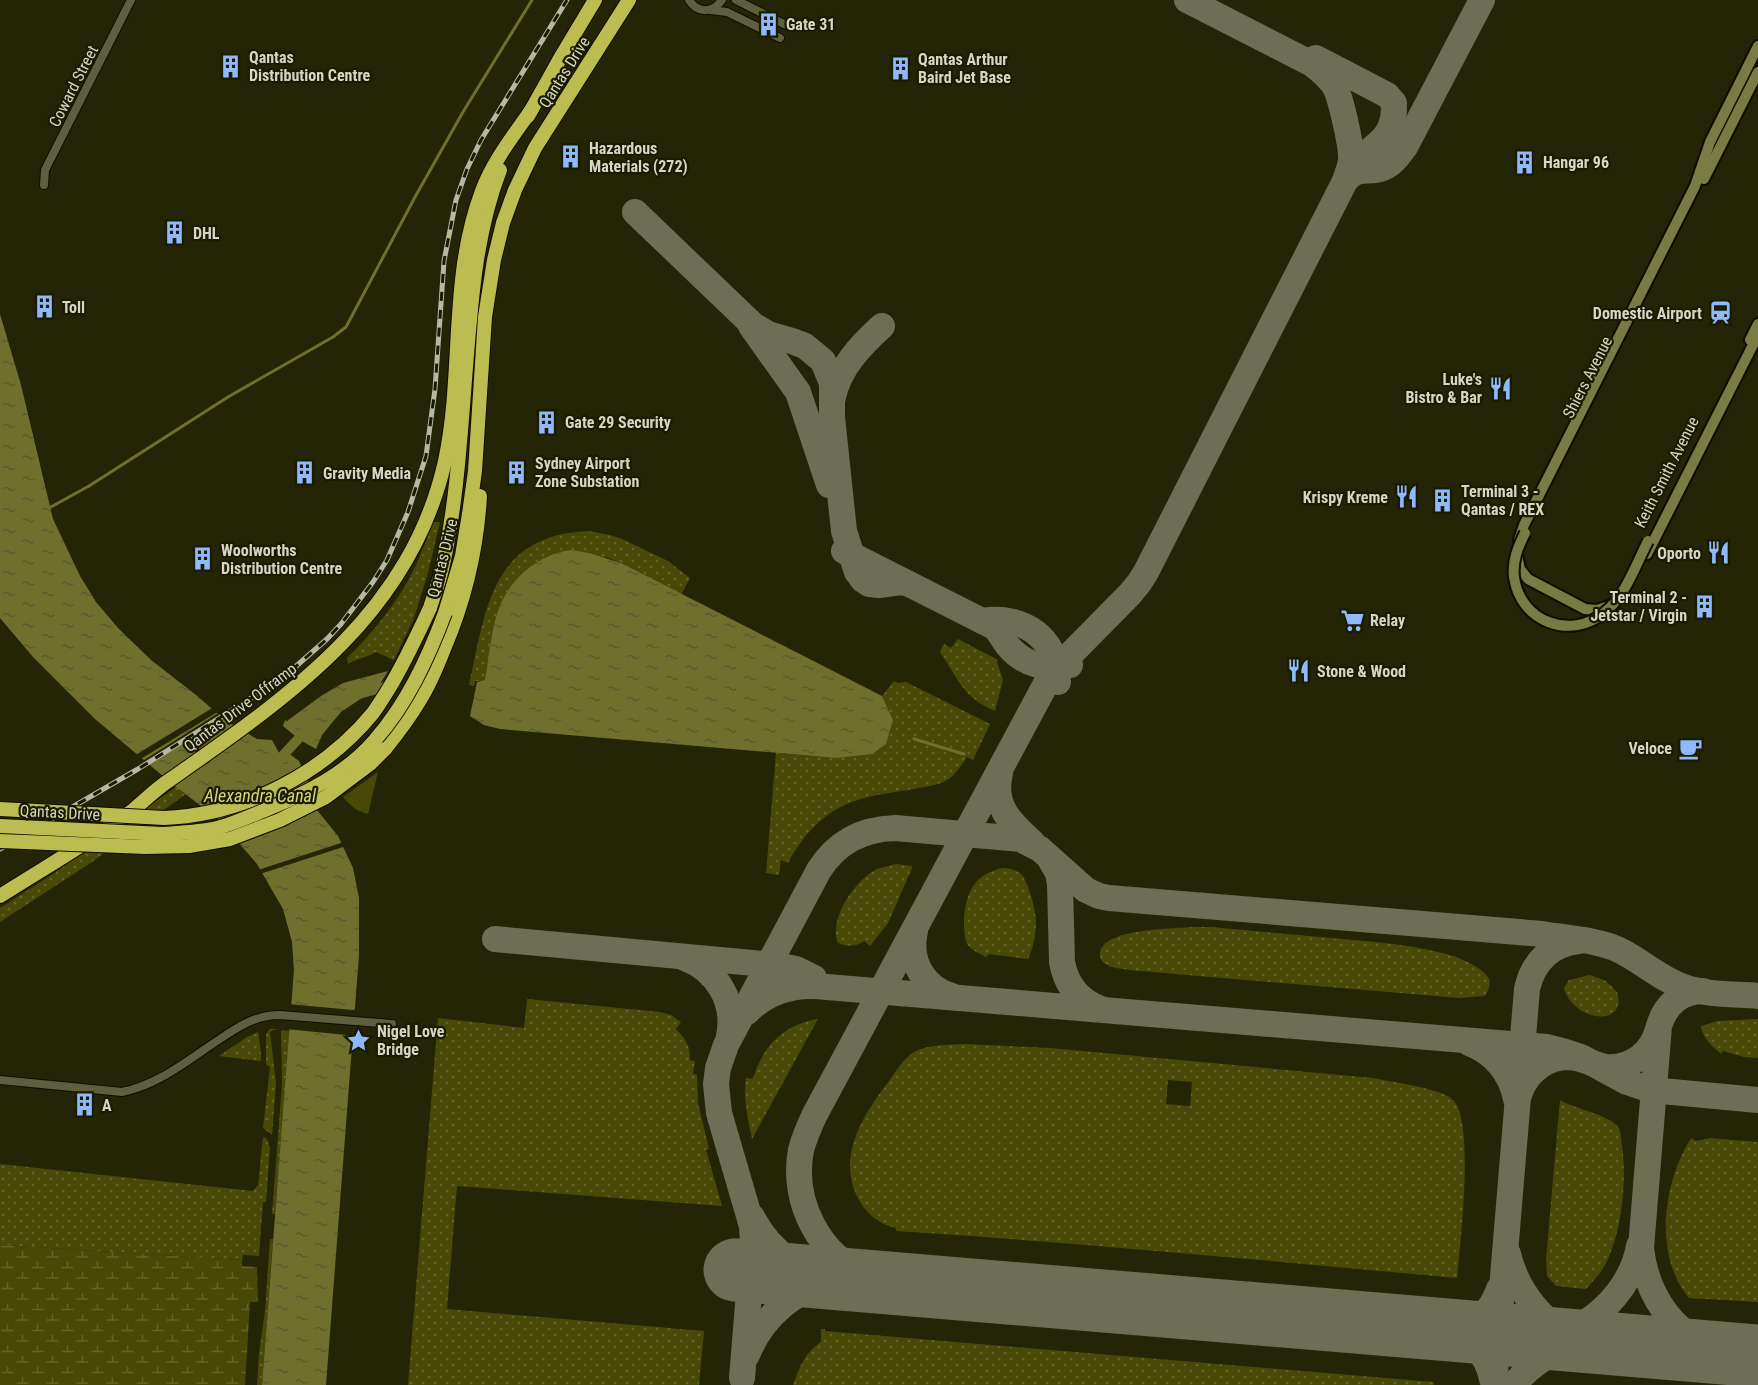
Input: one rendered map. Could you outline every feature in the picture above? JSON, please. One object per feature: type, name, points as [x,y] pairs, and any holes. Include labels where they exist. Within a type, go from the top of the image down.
[{"type":"highway","name":"Qantas Drive","points":[[0,809],[164,818],[188,817],[238,804],[275,789],[310,770],[353,736],[374,712],[404,663],[430,608],[441,571],[450,528],[473,280],[478,246],[499,173],[532,109],[595,0]]},
{"type":"highway","name":"Qantas Drive","points":[[0,826],[163,834],[213,828],[243,819],[294,798],[344,769],[375,741],[390,722],[415,681],[436,637],[451,615],[475,471],[485,317],[494,260],[515,190],[535,148],[630,0]]},
{"type":"highway","name":"Qantas Drive Offramp","points":[[0,896],[132,810],[165,783],[260,716],[313,673],[353,633],[383,596],[401,569],[428,518],[445,461],[451,422],[462,272],[482,190],[497,161],[532,109]]},
{"type":"highway","points":[[0,841],[145,847],[189,846],[230,839],[280,820],[333,793],[385,749],[404,724],[433,677],[451,615]]},
{"type":"street","name":"Coward Street","points":[[44,185],[45,170],[131,0]]},
{"type":"street","points":[[689,0],[696,8],[727,12],[776,36],[783,24],[736,0]]},
{"type":"street","points":[[710,10],[716,8],[722,0]]},
{"type":"street","name":"Shiers Avenue","points":[[1627,591],[1610,607],[1592,610],[1579,606],[1528,579],[1520,569],[1517,557],[1518,543],[1524,525],[1691,193],[1701,172],[1710,142],[1758,46]]},
{"type":"street","name":"Shiers Avenue","points":[[1587,623],[1570,627],[1559,626],[1530,610],[1520,596],[1515,583],[1514,567],[1517,552],[1758,72]]},
{"type":"street","name":"Keith Smith Avenue","points":[[1587,623],[1605,613],[1626,584],[1758,324]]},
{"type":"street","name":"Keith Smith Avenue","points":[[1627,591],[1758,334]]},
{"type":"street","points":[[0,1080],[106,1091],[129,1090],[153,1082],[253,1020],[272,1015],[392,1024]]},
{"type":"green space","points":[[433,522],[440,522],[428,573],[414,618],[394,660],[376,652],[348,664],[347,658],[378,624],[405,586]]},
{"type":"green space","points":[[589,531],[622,539],[668,561],[690,578],[681,595],[606,557],[508,592],[499,608],[485,681],[475,681],[474,686],[469,685],[489,603],[512,561],[531,546],[556,536]]},
{"type":"green space","points":[[958,639],[998,660],[1003,680],[995,711],[975,700],[968,693],[940,652],[944,644],[951,648]]},
{"type":"green space","points":[[894,681],[906,682],[990,724],[973,760],[967,757],[953,776],[939,784],[879,795],[844,805],[816,825],[800,843],[788,863],[781,860],[779,875],[766,873],[776,753],[836,758],[893,720],[882,696]]},
{"type":"green space","points":[[378,772],[368,814],[351,806],[343,797]]},
{"type":"green space","points":[[176,787],[186,794],[92,862],[0,922],[0,908],[53,874]]},
{"type":"green space","points":[[896,864],[912,866],[912,868],[888,923],[870,946],[864,941],[851,946],[838,943],[837,923],[840,912],[852,891],[877,869]]},
{"type":"green space","points":[[1002,868],[1020,873],[1026,882],[1035,910],[1035,936],[1028,959],[989,954],[986,957],[971,948],[966,941],[964,920],[969,894],[984,875]]},
{"type":"green space","points":[[1192,927],[1368,941],[1420,948],[1451,955],[1470,963],[1486,975],[1489,979],[1489,986],[1485,996],[1459,998],[1129,970],[1110,966],[1101,958],[1100,953],[1104,945],[1125,934]]},
{"type":"green space","points":[[1590,975],[1606,981],[1617,992],[1618,1004],[1615,1011],[1607,1016],[1588,1014],[1578,1008],[1569,999],[1564,988],[1569,980]]},
{"type":"green space","points":[[527,999],[660,1012],[671,1015],[681,1022],[676,1029],[687,1043],[690,1060],[695,1061],[693,1074],[697,1075],[698,1103],[709,1149],[706,1150],[722,1206],[457,1186],[447,1309],[704,1331],[699,1385],[408,1385],[438,1018],[524,1028]]},
{"type":"green space","points":[[818,1019],[752,1139],[746,1101],[746,1078],[753,1079],[762,1057],[776,1039],[795,1026]]},
{"type":"green space","points":[[1758,1019],[1758,1058],[1723,1051],[1721,1054],[1706,1038],[1701,1026],[1718,1021]]},
{"type":"green space","points":[[270,1029],[280,1030],[270,1032],[276,1084],[272,1135],[263,1128],[270,1067],[266,1064],[266,1034]]},
{"type":"green space","points":[[281,1030],[291,1031],[275,1214],[272,1214],[282,1085]]},
{"type":"green space","points":[[258,1032],[261,1061],[219,1056],[247,1037]]},
{"type":"green space","points":[[966,1044],[1050,1048],[1373,1078],[1427,1089],[1447,1096],[1453,1100],[1460,1112],[1465,1157],[1457,1278],[896,1231],[896,1228],[874,1218],[858,1198],[852,1182],[850,1167],[856,1136],[871,1107],[908,1056],[928,1047]],"holes":[[[1168,1080],[1192,1082],[1190,1106],[1166,1104]]]},
{"type":"green space","points":[[1560,1100],[1608,1119],[1615,1123],[1621,1134],[1624,1173],[1617,1233],[1606,1263],[1586,1289],[1556,1286],[1547,1276],[1546,1259]]},
{"type":"green space","points":[[263,1137],[267,1139],[270,1148],[259,1256],[243,1255],[242,1260],[0,1245],[0,1164],[253,1191],[258,1185]]},
{"type":"green space","points":[[1691,1138],[1696,1141],[1710,1138],[1758,1142],[1758,1302],[1689,1298],[1678,1281],[1670,1261],[1666,1240],[1666,1219],[1674,1176]]},
{"type":"green space","points":[[270,1239],[273,1239],[262,1385],[257,1385],[265,1311]]},
{"type":"green space","points":[[0,1245],[242,1260],[242,1266],[257,1267],[258,1302],[250,1302],[245,1385],[0,1385]]},
{"type":"green space","points":[[821,1329],[1433,1382],[1434,1385],[793,1385],[807,1356],[821,1342]]},
{"type":"water","name":"Alexandra Canal","points":[[0,314],[21,385],[53,519],[80,576],[96,602],[118,628],[151,660],[225,720],[257,739],[272,740],[279,753],[287,752],[299,761],[307,777],[312,804],[338,836],[353,868],[359,898],[359,955],[326,1385],[262,1385],[294,970],[292,942],[283,909],[257,864],[217,818],[95,719],[33,657],[0,618]]},
{"type":"water","points":[[571,550],[621,563],[882,696],[893,720],[886,744],[872,754],[836,758],[500,729],[484,725],[470,716],[477,682],[485,680],[494,625],[504,597],[511,586],[528,569],[548,556]]},
{"type":"water","points":[[388,671],[377,689],[371,689],[341,712],[322,735],[316,749],[283,726],[285,720],[287,721],[343,683]]},
{"type":"pier","points":[[214,707],[219,711],[139,760],[134,756]]},
{"type":"pier","points":[[220,712],[225,717],[146,766],[141,762]]},
{"type":"pier","points":[[344,842],[346,846],[260,874],[258,870]]},
{"type":"pier","name":"Nigel Love Bridge","points":[[288,1004],[358,1009],[356,1036],[286,1029]]},
{"type":"waterway","points":[[49,508],[89,486],[228,397],[333,337],[346,327],[463,112],[532,0]]},
{"type":"waterway","points":[[355,695],[395,684]]},
{"type":"waterway","points":[[278,761],[308,728]]},
{"type":"waterway","points":[[914,739],[964,754]]},
{"type":"taxiway","points":[[915,1285],[870,1277],[852,1268],[824,1242],[805,1208],[801,1189],[799,1170],[801,1150],[807,1133],[814,1116],[1049,678],[1130,594],[1146,572],[1344,183],[1351,163],[1350,145],[1343,112],[1335,87],[1327,77],[1312,64],[1187,0]]},
{"type":"taxiway","points":[[1346,180],[1350,175],[1359,171],[1378,170],[1387,166],[1405,147],[1482,0]]},
{"type":"taxiway","points":[[1316,58],[1387,95],[1394,103],[1393,117],[1385,137],[1348,173]]},
{"type":"taxiway","points":[[635,212],[753,325],[768,334],[805,346],[823,361],[832,383],[832,417],[844,531],[857,572],[869,584],[901,582],[909,584]]},
{"type":"taxiway","points":[[751,326],[798,392],[829,485]]},
{"type":"taxiway","points":[[833,397],[840,376],[846,367],[866,341],[882,326]]},
{"type":"taxiway","points":[[844,551],[994,627],[1008,646],[1021,658],[1036,665],[1053,667],[1070,665]]},
{"type":"taxiway","points":[[982,621],[1011,621],[1035,632],[1052,653],[1058,682]]},
{"type":"taxiway","points":[[1000,773],[999,795],[1005,813],[1033,843]]},
{"type":"taxiway","points":[[742,1378],[753,1244],[752,1226],[719,1113],[716,1084],[718,1068],[726,1045],[819,870],[842,845],[861,834],[895,828],[1020,839],[1040,849],[1086,890],[1109,898],[1542,934],[1582,940],[1619,950],[1667,979],[1693,990],[1758,996]]},
{"type":"taxiway","points":[[1051,861],[1058,873],[1060,884],[1064,970],[1070,985],[1080,997],[1101,1009]]},
{"type":"taxiway","points":[[915,931],[914,952],[920,971],[933,987],[952,996]]},
{"type":"taxiway","points":[[495,939],[775,965],[796,969],[814,978]]},
{"type":"taxiway","points":[[1494,1385],[1527,989],[1534,971],[1545,956],[1560,946],[1579,941]]},
{"type":"taxiway","points":[[685,958],[706,970],[722,989],[730,1011],[729,1036]]},
{"type":"taxiway","points":[[747,1012],[754,1005],[778,991],[815,986],[1547,1047],[1581,1057],[1627,1082],[1651,1090],[1758,1100]]},
{"type":"taxiway","points":[[1703,991],[1688,994],[1675,1001],[1665,1012],[1659,1026],[1641,1248],[1649,1281],[1664,1310],[1687,1334],[1717,1350]]},
{"type":"taxiway","points":[[1519,1095],[1534,1070],[1551,1060],[1570,1057],[1606,1067],[1632,1062],[1646,1052],[1658,1029]]},
{"type":"taxiway","points":[[1469,1043],[1494,1058],[1506,1072],[1516,1099]]},
{"type":"taxiway","points":[[752,1217],[768,1241],[789,1260],[813,1272],[841,1278]]},
{"type":"taxiway","points":[[1492,1334],[1544,1336],[1577,1327],[1592,1318],[1618,1293],[1635,1262],[1639,1246]]},
{"type":"taxiway","points":[[1508,1254],[1525,1294],[1543,1316],[1554,1325],[1580,1339],[1622,1344]]},
{"type":"taxiway","points":[[747,1355],[753,1341],[771,1316],[795,1297],[823,1285],[846,1281],[871,1283]]},
{"type":"taxiway","points":[[1424,1327],[1449,1328],[1470,1324],[1487,1312],[1499,1289]]},
{"type":"taxiway","points":[[1440,1331],[1459,1336],[1474,1346],[1486,1360],[1492,1379]]},
{"type":"taxiway","points":[[1513,1385],[1546,1357],[1566,1348],[1587,1344]]},
{"type":"taxiway","points":[[1701,1350],[1758,1354]]},
{"type":"runway","points":[[735,1270],[1758,1356]]},
{"type":"railway","points":[[0,849],[138,769],[264,690],[327,639],[373,582],[387,560],[408,512],[426,456],[435,389],[444,261],[456,200],[481,140],[567,0]]},
{"type":"place","name":"Gate 31","points":[[768,24]]},
{"type":"place","name":"Qantas Distribution Centre","points":[[231,66]]},
{"type":"place","name":"Qantas Arthur Baird Jet Base","points":[[900,68]]},
{"type":"place","name":"Hazardous Materials (272)","points":[[571,157]]},
{"type":"place","name":"Hangar 96","points":[[1525,162]]},
{"type":"place","name":"DHL","points":[[175,233]]},
{"type":"place","name":"Toll","points":[[44,307]]},
{"type":"place","name":"Domestic Airport","points":[[1720,313]]},
{"type":"place","name":"Luke's Bistro & Bar","points":[[1500,388]]},
{"type":"place","name":"Gate 29 Security","points":[[547,422]]},
{"type":"place","name":"Sydney Airport Zone Substation","points":[[517,472]]},
{"type":"place","name":"Gravity Media","points":[[305,473]]},
{"type":"place","name":"Krispy Kreme","points":[[1406,497]]},
{"type":"place","name":"Terminal 3 - Qantas / REX","points":[[1443,500]]},
{"type":"place","name":"Oporto","points":[[1719,553]]},
{"type":"place","name":"Woolworths Distribution Centre","points":[[203,559]]},
{"type":"place","name":"Terminal 2 - Jetstar / Virgin","points":[[1705,606]]},
{"type":"place","name":"Relay","points":[[1352,620]]},
{"type":"place","name":"Stone & Wood","points":[[1299,671]]},
{"type":"place","name":"Veloce","points":[[1690,748]]},
{"type":"place","name":"Nigel Love Bridge","points":[[359,1040]]},
{"type":"place","name":"A","points":[[84,1105]]}]
